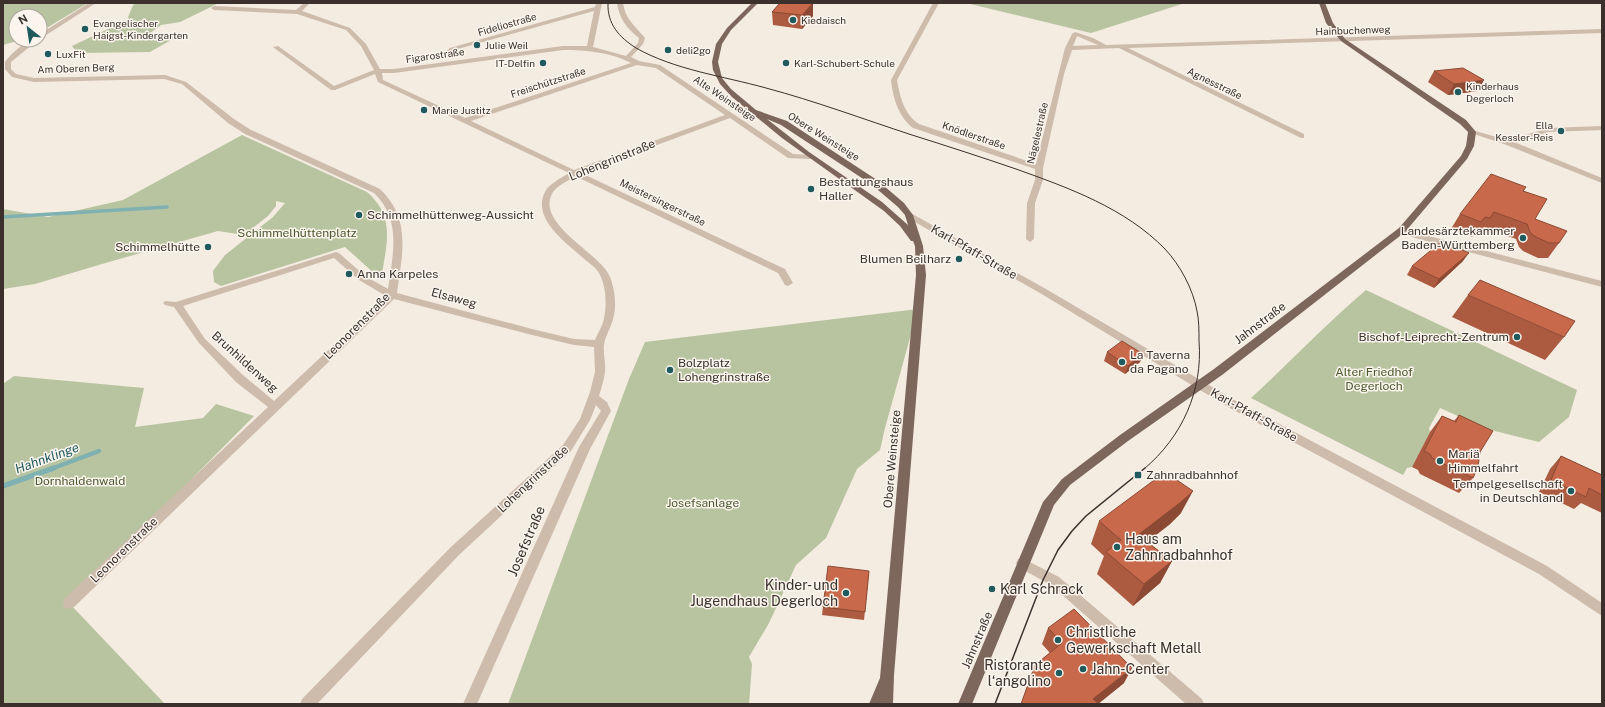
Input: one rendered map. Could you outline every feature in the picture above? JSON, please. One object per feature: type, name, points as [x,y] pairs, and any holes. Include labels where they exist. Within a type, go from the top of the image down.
[{"type":"main road","name":"Obere Weinsteige","points":[[755,3],[723,38],[716,51],[716,71],[727,89],[767,125],[810,157],[866,195],[901,222],[919,246]]},
{"type":"main road","points":[[1322,3],[1326,20],[1332,30],[1343,40],[1374,63],[1450,112],[1472,132]]},
{"type":"main road","name":"Obere Weinsteige","points":[[752,110],[784,124],[874,182],[901,205],[909,215],[919,246],[921,275],[887,675]]},
{"type":"main road","name":"Jahnstraße","points":[[965,704],[1010,598],[1022,563],[1049,502],[1066,482],[1331,287],[1402,230],[1464,157],[1471,143],[1472,132]]},
{"type":"main road","points":[[866,195],[878,198],[909,215]]},
{"type":"main road","points":[[876,704],[887,675]]},
{"type":"main road","points":[[886,704],[887,675]]},
{"type":"street","points":[[48,31],[93,3]]},
{"type":"street","points":[[298,12],[306,3]]},
{"type":"street","points":[[620,3],[621,13],[625,21],[642,38],[641,43],[627,58]]},
{"type":"street","name":"Knödlerstraße","points":[[936,3],[894,80],[905,116],[909,122],[916,126],[1039,168]]},
{"type":"street","points":[[590,48],[598,6]]},
{"type":"street","name":"Fideliostraße","points":[[446,54],[452,49],[598,6]]},
{"type":"street","points":[[214,8],[298,12],[348,28],[364,44],[378,71],[333,89],[276,46]]},
{"type":"street","name":"Hainbuchenweg","points":[[1068,48],[1602,32]]},
{"type":"street","name":"Hainbuchenweg","points":[[1075,34],[1096,40],[1105,47]]},
{"type":"street","name":"Nägelestraße","points":[[1030,239],[1031,203],[1039,180],[1039,168],[1068,48],[1075,34]]},
{"type":"street","name":"Agnesstraße","points":[[1121,47],[1301,136]]},
{"type":"street","name":"Am Oberen Berg","points":[[24,48],[8,62],[8,69],[14,76],[34,80],[142,76]]},
{"type":"street","name":"Figarostraße","points":[[378,71],[394,71],[563,48],[590,48]]},
{"type":"street","name":"Alte Weinsteige","points":[[590,48],[627,58],[637,63],[658,66],[791,156],[810,157]]},
{"type":"street","name":"Freischützstraße","points":[[464,121],[637,63]]},
{"type":"street","name":"Meistersingerstraße","points":[[378,71],[380,81],[576,172],[782,271],[788,283]]},
{"type":"street","name":"Leonorenstraße","points":[[69,603],[392,295],[398,241],[395,214],[385,197],[377,190],[248,132],[231,121],[184,83],[166,77],[142,76]]},
{"type":"street","name":"Lohengrinstraße","points":[[307,704],[455,551],[567,448],[585,420],[594,397],[600,372],[599,344],[609,318],[610,296],[604,275],[598,266],[564,236],[553,224],[547,213],[546,202],[549,192],[556,185],[576,172],[731,115]]},
{"type":"street","points":[[1507,142],[1549,130],[1602,128]]},
{"type":"street","points":[[1472,132],[1507,142],[1602,181]]},
{"type":"street","name":"Karl-Pfaff-Straße","points":[[909,215],[1043,292],[1232,404],[1543,570],[1602,610]]},
{"type":"street","points":[[1402,230],[1418,236],[1602,284]]},
{"type":"street","name":"Elsaweg","points":[[173,304],[336,255],[362,278],[392,295],[574,342],[599,344]]},
{"type":"street","name":"Brunhildenweg","points":[[173,304],[202,342],[240,379],[274,406]]},
{"type":"street","name":"Josefstraße","points":[[470,704],[585,447],[606,411],[603,405],[594,397]]},
{"type":"street","points":[[1022,563],[1055,582],[1197,704]]},
{"type":"green space","points":[[3,3],[88,3],[48,27],[48,8],[8,8],[8,44],[3,45]]},
{"type":"green space","points":[[136,3],[219,3],[180,22],[161,25],[149,34],[180,35],[150,52],[77,53],[72,46],[127,20],[133,5]]},
{"type":"green space","points":[[966,3],[1185,3],[1091,33]]},
{"type":"green space","name":"Schimmelhüttenplatz","points":[[242,135],[367,192],[382,210],[387,230],[386,251],[382,274],[376,275],[345,247],[221,286],[214,282],[213,271],[225,255],[273,217],[285,203],[276,201],[276,206],[268,216],[244,235],[218,231],[35,284],[3,289],[3,209],[48,217],[123,200]]},
{"type":"green space","name":"Alter Friedhof Degerloch","points":[[1366,290],[1577,390],[1569,417],[1539,442],[1487,429],[1440,408],[1429,428],[1430,432],[1412,467],[1407,468],[1403,475],[1251,398]]},
{"type":"green space","name":"Josefsanlage","points":[[918,309],[880,450],[857,469],[826,538],[796,565],[769,623],[749,657],[752,664],[749,704],[508,704],[629,379],[645,342]]},
{"type":"green space","name":"Dornhaldenwald","points":[[14,376],[144,388],[135,427],[203,418],[216,404],[254,416],[69,603],[165,704],[3,704],[3,384]]},
{"type":"building","points":[[780,3],[813,3],[802,15],[772,12]]},
{"type":"building","points":[[1463,68],[1484,80],[1454,84],[1434,71]]},
{"type":"building","points":[[1491,174],[1526,187],[1523,191],[1547,199],[1535,219],[1567,231],[1559,243],[1549,243],[1534,236],[1530,232],[1527,224],[1494,212],[1490,218],[1485,217],[1481,222],[1460,214]]},
{"type":"building","points":[[1442,241],[1469,253],[1439,279],[1412,266]]},
{"type":"building","points":[[1480,280],[1575,321],[1564,337],[1468,295]]},
{"type":"building","points":[[1122,341],[1143,354],[1128,366],[1107,352]]},
{"type":"building","points":[[1459,415],[1493,431],[1480,452],[1478,467],[1473,478],[1432,458],[1430,454],[1424,451],[1442,416],[1456,422]]},
{"type":"building","points":[[1561,456],[1602,475],[1602,495],[1589,488],[1586,497],[1551,480]]},
{"type":"building","points":[[1165,472],[1193,491],[1138,535],[1172,561],[1144,584],[1106,552],[1121,540],[1099,521]]},
{"type":"building","name":"Kinder- und Jugendhaus Degerloch","points":[[828,566],[869,571],[865,612],[823,607]]},
{"type":"building","points":[[1074,609],[1132,668],[1093,699],[1099,704],[1021,704],[1035,665],[1062,643],[1048,628]]},
{"type":"waterway","points":[[3,217],[167,207]]},
{"type":"waterway","name":"Hahnklinge","points":[[51,469],[99,451]]},
{"type":"waterway","name":"Hahnklinge","points":[[3,486],[54,468]]},
{"type":"tram line","points":[[608,3],[608,11],[612,24],[619,34],[636,48],[651,56],[700,72],[766,88],[839,110],[1016,169],[1076,192],[1095,201],[1132,222],[1149,235],[1171,255],[1189,286],[1198,318],[1199,360],[1197,378],[1187,412],[1169,443],[1145,468]]},
{"type":"tram line","points":[[995,704],[1043,580],[1058,550],[1072,531],[1086,516],[1145,468]]},
{"type":"place","name":"Kiedaisch","points":[[793,20]]},
{"type":"place","name":"Evangelischer Haigst-Kindergarten","points":[[85,29]]},
{"type":"place","name":"Julie Weil","points":[[477,45]]},
{"type":"place","name":"deli2go","points":[[668,50]]},
{"type":"place","name":"LuxFit","points":[[48,54]]},
{"type":"place","name":"IT-Delfin","points":[[543,63]]},
{"type":"place","name":"Karl-Schubert-Schule","points":[[786,63]]},
{"type":"place","name":"Kinderhaus Degerloch","points":[[1458,92]]},
{"type":"place","name":"Marie Justitz","points":[[424,110]]},
{"type":"place","name":"Ella Kessler-Reis","points":[[1561,131]]},
{"type":"place","name":"Bestattungshaus Haller","points":[[811,189]]},
{"type":"place","name":"Schimmelhüttenweg-Aussicht","points":[[359,215]]},
{"type":"place","name":"Landesärztekammer Baden-Württemberg","points":[[1523,238]]},
{"type":"place","name":"Schimmelhütte","points":[[208,247]]},
{"type":"place","name":"Blumen Beilharz","points":[[959,259]]},
{"type":"place","name":"Anna Karpeles","points":[[349,274]]},
{"type":"place","name":"Bischof-Leiprecht-Zentrum","points":[[1517,337]]},
{"type":"place","name":"La Taverna da Pagano","points":[[1122,362]]},
{"type":"place","name":"Bolzplatz Lohengrinstraße","points":[[670,370]]},
{"type":"place","name":"Mariä Himmelfahrt","points":[[1440,461]]},
{"type":"place","name":"Zahnradbahnhof","points":[[1138,475]]},
{"type":"place","name":"Tempelgesellschaft in Deutschland","points":[[1571,491]]},
{"type":"place","name":"Haus am Zahnradbahnhof","points":[[1117,547]]},
{"type":"place","name":"Karl Schrack","points":[[992,589]]},
{"type":"place","name":"Kinder- und Jugendhaus Degerloch","points":[[846,593]]},
{"type":"place","name":"Christliche Gewerkschaft Metall","points":[[1058,640]]},
{"type":"place","name":"Jahn-Center","points":[[1083,669]]},
{"type":"place","name":"Ristorante l‘angolino","points":[[1059,673]]}]
